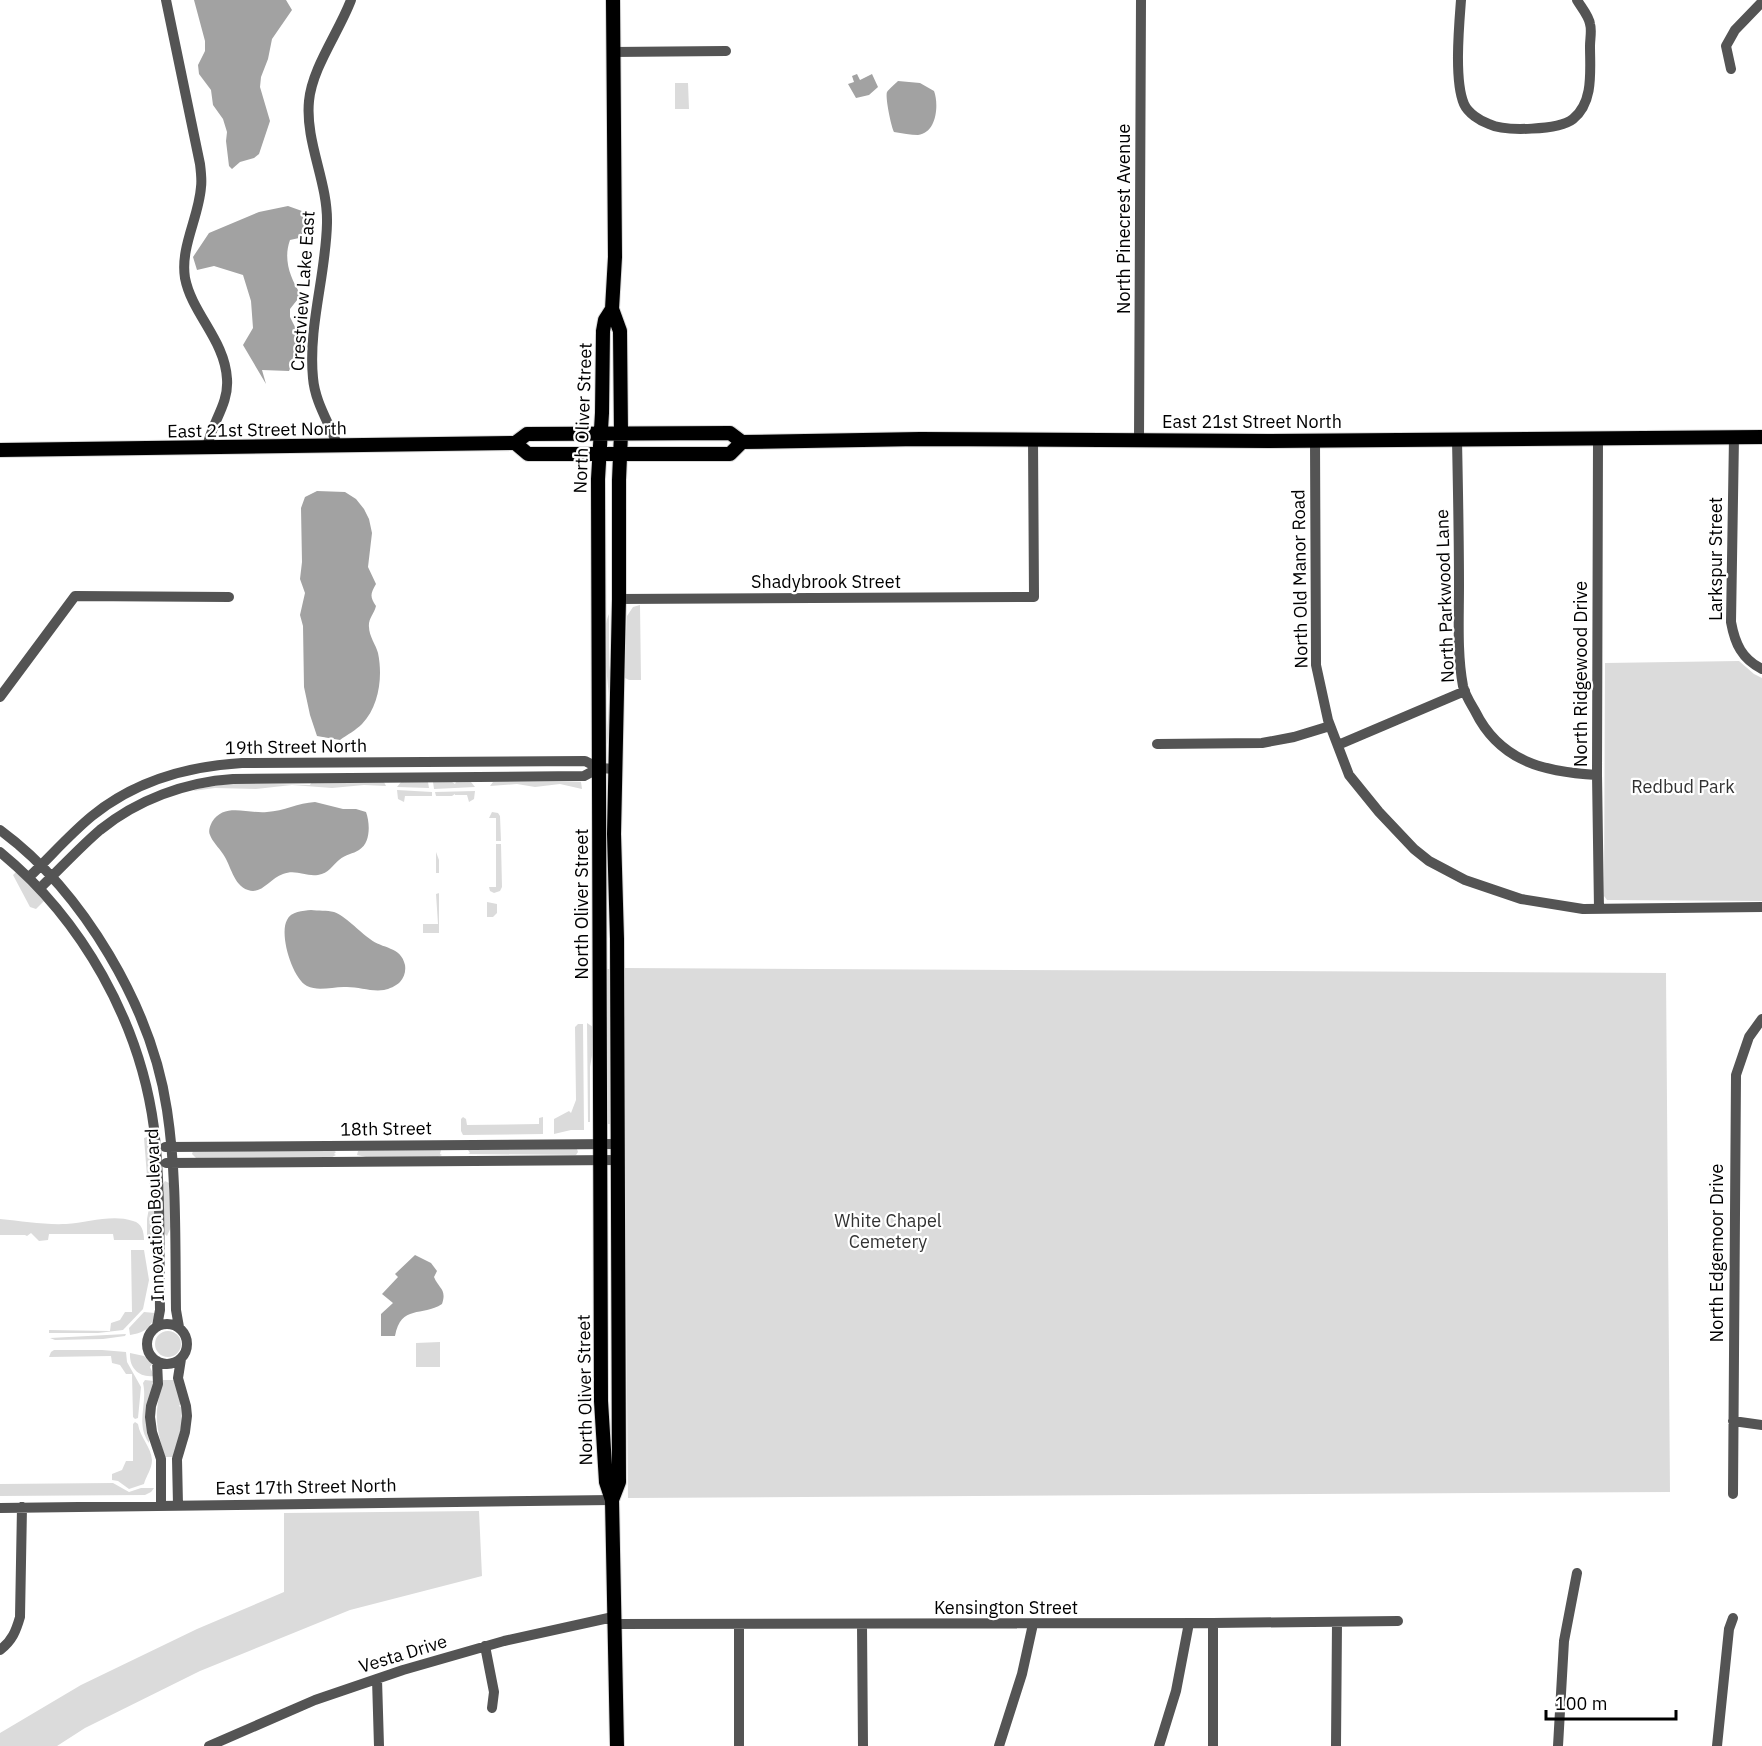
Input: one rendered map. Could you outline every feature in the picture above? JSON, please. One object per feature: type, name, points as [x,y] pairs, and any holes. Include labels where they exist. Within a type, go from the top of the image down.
[{"type":"main road","name":"North Oliver Street","points":[[612,1500],[619,1482],[614,834],[621,434],[620,331],[612,309],[615,234],[613,0]]},
{"type":"main road","name":"North Oliver Street","points":[[612,309],[605,321],[603,331],[598,479],[600,1144],[601,1401],[606,1482],[612,1500],[617,1746]]},
{"type":"main road","name":"East 21st Street North","points":[[0,450],[515,443],[527,434],[730,433],[742,442],[1033,439],[1315,441],[1762,437]]},
{"type":"main road","name":"East 21st Street North","points":[[515,443],[528,454],[730,454],[742,442]]},
{"type":"street","points":[[166,0],[200,165],[201,188],[186,253],[185,277],[193,299],[222,355],[227,378],[225,403],[209,435],[207,448]]},
{"type":"street","name":"Crestview Lake East","points":[[338,447],[316,397],[313,378],[317,297],[324,263],[327,222],[324,184],[309,123],[309,100],[314,79],[351,0]]},
{"type":"street","name":"North Pinecrest Avenue","points":[[1139,439],[1141,0]]},
{"type":"street","points":[[1461,0],[1458,44],[1461,88],[1465,105],[1476,117],[1490,125],[1510,128],[1555,127],[1572,120],[1585,106],[1590,77],[1590,23],[1576,0]]},
{"type":"street","points":[[1731,69],[1726,46],[1735,30],[1762,3]]},
{"type":"street","points":[[613,52],[726,51]]},
{"type":"street","name":"Larkspur Street","points":[[1734,437],[1731,622],[1733,636],[1739,650],[1752,664],[1762,669]]},
{"type":"street","name":"Shadybrook Street","points":[[619,599],[1034,597],[1033,439]]},
{"type":"street","name":"North Ridgewood Drive","points":[[1598,439],[1599,909]]},
{"type":"street","name":"North Parkwood Lane","points":[[1457,440],[1459,644],[1465,692],[1487,731],[1504,748],[1522,760],[1537,767],[1563,773],[1597,775]]},
{"type":"street","name":"North Old Manor Road","points":[[1315,441],[1316,665],[1330,726],[1349,775],[1407,842],[1429,861],[1465,880],[1521,899],[1583,909],[1762,907]]},
{"type":"street","points":[[0,697],[75,596],[229,597]]},
{"type":"street","points":[[1338,745],[1465,692]]},
{"type":"street","points":[[1157,744],[1263,742],[1294,737],[1330,726]]},
{"type":"street","name":"19th Street North","points":[[29,877],[81,825],[104,807],[149,783],[200,767],[243,762],[585,761],[599,768],[616,769]]},
{"type":"street","name":"19th Street North","points":[[40,888],[100,831],[125,812],[164,794],[209,781],[584,776],[599,768]]},
{"type":"street","name":"Innovation Boulevard","points":[[0,830],[40,866],[100,939],[135,1005],[148,1038],[164,1090],[172,1146],[176,1310],[179,1327]]},
{"type":"street","name":"Innovation Boulevard","points":[[0,852],[40,888],[79,938],[116,1002],[139,1064],[148,1096],[156,1148],[160,1310],[157,1326]]},
{"type":"street","name":"North Edgemoor Drive","points":[[1733,1494],[1736,1075],[1749,1037],[1762,1019]]},
{"type":"street","name":"18th Street","points":[[156,1148],[172,1146],[617,1144]]},
{"type":"street","name":"18th Street","points":[[157,1164],[173,1162],[618,1160]]},
{"type":"street","name":"Innovation Boulevard","points":[[161,1505],[161,1459],[152,1432],[150,1416],[158,1384],[157,1361],[149,1352],[147,1343],[149,1334],[157,1326],[168,1323],[179,1327],[187,1336],[188,1342],[185,1355],[181,1359],[178,1378],[187,1416],[177,1459],[178,1504]]},
{"type":"street","points":[[157,1361],[172,1364],[181,1359]]},
{"type":"street","points":[[1733,1421],[1762,1425]]},
{"type":"street","name":"East 17th Street North","points":[[0,1508],[612,1500]]},
{"type":"street","points":[[0,1650],[8,1644],[16,1631],[20,1617],[22,1507]]},
{"type":"street","points":[[1558,1746],[1564,1641],[1577,1573]]},
{"type":"street","points":[[1717,1746],[1729,1629],[1733,1618]]},
{"type":"street","name":"Kensington Street","points":[[613,1621],[739,1625],[1398,1621]]},
{"type":"street","name":"Vesta Drive","points":[[209,1746],[315,1700],[377,1679],[485,1646],[613,1621]]},
{"type":"street","points":[[1336,1746],[1337,1622]]},
{"type":"street","points":[[1159,1746],[1176,1690],[1189,1623]]},
{"type":"street","points":[[1213,1623],[1213,1746]]},
{"type":"street","points":[[999,1746],[1022,1674],[1033,1624]]},
{"type":"street","points":[[739,1625],[739,1746]]},
{"type":"street","points":[[862,1625],[863,1746]]},
{"type":"street","points":[[485,1646],[494,1692],[492,1708]]},
{"type":"street","points":[[377,1679],[379,1746]]},
{"type":"green space","points":[[675,83],[688,83],[689,109],[675,109]]},
{"type":"green space","points":[[640,605],[641,680],[629,680],[625,678],[624,671],[627,616],[633,607]]},
{"type":"green space","points":[[609,614],[609,665],[612,684],[609,749],[605,634]]},
{"type":"green space","name":"Redbud Park","points":[[1739,661],[1762,678],[1762,901],[1607,900],[1604,896],[1605,663]]},
{"type":"green space","points":[[384,782],[386,786],[364,785],[332,788],[292,785],[256,789],[215,788],[193,791],[233,783],[310,785],[311,783]]},
{"type":"green space","points":[[401,782],[428,782],[429,788],[397,787]]},
{"type":"green space","points":[[433,782],[455,784],[456,782],[471,782],[475,787],[434,789]]},
{"type":"green space","points":[[493,782],[581,782],[582,789],[560,784],[535,787],[517,784],[490,786]]},
{"type":"green space","points":[[397,790],[432,792],[432,796],[405,796],[404,802],[398,799]]},
{"type":"green space","points":[[475,791],[474,799],[469,802],[467,795],[436,796],[435,792]]},
{"type":"green space","points":[[492,812],[500,816],[501,841],[496,841],[496,818],[489,818]]},
{"type":"green space","points":[[496,844],[501,844],[502,887],[500,891],[494,893],[489,887],[496,887]]},
{"type":"green space","points":[[436,852],[439,860],[439,873],[436,873]]},
{"type":"green space","points":[[16,872],[44,901],[36,909],[30,907],[13,875]]},
{"type":"green space","points":[[439,893],[439,933],[423,933],[423,924],[438,924],[436,894]]},
{"type":"green space","points":[[487,902],[497,904],[497,913],[493,917],[487,917]]},
{"type":"green space","name":"White Chapel Cemetery","points":[[623,968],[1666,973],[1670,1492],[628,1498]]},
{"type":"green space","points":[[605,969],[611,969],[611,1124],[606,1124]]},
{"type":"green space","points":[[587,1023],[593,1027],[594,1044],[590,1067],[590,1122],[588,1122]]},
{"type":"green space","points":[[583,1024],[584,1130],[554,1134],[554,1119],[569,1111],[571,1113],[576,1100],[575,1027]]},
{"type":"green space","points":[[463,1117],[467,1125],[539,1124],[539,1118],[543,1117],[543,1134],[463,1135],[461,1119]]},
{"type":"green space","points":[[150,1137],[154,1177],[147,1176],[144,1138]]},
{"type":"green space","points":[[364,1149],[441,1150],[442,1155],[438,1157],[366,1157],[357,1155],[358,1151]]},
{"type":"green space","points":[[577,1149],[576,1155],[468,1154],[470,1153],[468,1150]]},
{"type":"green space","points":[[333,1150],[336,1155],[332,1157],[196,1158],[192,1154],[193,1151]]},
{"type":"green space","points":[[149,1181],[154,1181],[154,1223],[152,1226],[154,1235],[147,1240],[147,1219],[151,1197]]},
{"type":"green space","points":[[165,1181],[169,1183],[171,1227],[167,1236],[164,1233],[162,1192]]},
{"type":"green space","points":[[0,1219],[58,1224],[125,1219],[139,1224],[144,1240],[114,1240],[113,1234],[49,1234],[48,1240],[39,1241],[31,1233],[27,1236],[0,1235]]},
{"type":"green space","points":[[131,1250],[144,1250],[149,1280],[143,1309],[123,1330],[98,1333],[49,1333],[49,1330],[110,1331],[111,1323],[120,1320],[125,1312],[132,1312]]},
{"type":"green space","points":[[144,1312],[155,1313],[152,1322],[143,1331],[130,1335],[129,1328]]},
{"type":"green space","points":[[168,1331],[177,1335],[181,1344],[177,1353],[168,1357],[159,1353],[155,1344],[159,1335]]},
{"type":"green space","points":[[126,1334],[103,1339],[55,1340],[50,1338]]},
{"type":"green space","points":[[440,1342],[440,1367],[416,1367],[416,1343]]},
{"type":"green space","points":[[54,1350],[126,1352],[127,1362],[141,1387],[138,1418],[133,1417],[132,1374],[126,1374],[120,1365],[112,1363],[111,1356],[49,1357]]},
{"type":"green space","points":[[130,1353],[144,1356],[152,1364],[150,1367],[154,1376],[140,1374],[136,1371],[131,1363]]},
{"type":"green space","points":[[145,1380],[154,1381],[149,1443],[142,1421]]},
{"type":"green space","points":[[163,1380],[174,1380],[181,1403],[179,1406],[182,1423],[174,1457],[165,1457],[159,1436],[157,1411]]},
{"type":"green space","points":[[135,1422],[150,1450],[152,1463],[144,1484],[129,1489],[118,1481],[112,1480],[112,1474],[122,1470],[126,1461],[133,1461],[133,1424]]},
{"type":"green space","points":[[113,1483],[129,1492],[141,1488],[154,1488],[145,1495],[0,1496],[0,1484]]},
{"type":"green space","points":[[479,1511],[482,1576],[350,1610],[200,1671],[85,1728],[57,1746],[0,1746],[0,1733],[81,1685],[197,1629],[284,1592],[284,1513]]},
{"type":"shaded area","points":[[194,0],[286,0],[292,10],[272,39],[261,77],[260,87],[270,121],[259,154],[240,162],[232,169],[229,166],[227,132],[223,119],[213,105],[211,90],[199,74],[198,65],[205,51],[205,41]]},
{"type":"shaded area","points":[[857,74],[860,80],[872,74],[878,87],[869,95],[856,98],[848,84],[854,82],[852,76]]},
{"type":"shaded area","points":[[898,81],[920,83],[934,91],[935,117],[933,124],[924,133],[915,135],[894,132],[887,92]]},
{"type":"shaded area","points":[[288,206],[302,211],[309,225],[299,238],[290,240],[287,254],[291,275],[301,295],[290,309],[290,317],[302,341],[289,371],[262,370],[266,384],[243,345],[253,328],[251,301],[243,275],[214,266],[197,270],[193,257],[209,233],[259,212]]},
{"type":"shaded area","points":[[317,491],[345,492],[356,499],[369,519],[372,533],[368,567],[376,584],[372,595],[376,606],[369,621],[369,627],[378,653],[380,681],[376,700],[368,717],[360,726],[340,740],[317,736],[304,687],[303,626],[300,615],[305,593],[300,579],[301,508],[305,497]]},
{"type":"shaded area","points":[[315,802],[366,812],[368,838],[363,847],[342,858],[322,874],[288,873],[278,876],[262,888],[253,891],[239,884],[226,858],[209,833],[211,824],[217,816],[223,812],[237,810],[267,812]]},
{"type":"shaded area","points":[[311,910],[334,912],[375,942],[400,954],[405,968],[400,982],[384,990],[347,987],[316,989],[307,986],[296,974],[288,955],[285,927],[291,915]]},
{"type":"shaded area","points":[[415,1255],[431,1263],[437,1271],[434,1277],[443,1292],[442,1304],[407,1315],[398,1326],[395,1336],[381,1336],[381,1314],[393,1303],[382,1294],[398,1277],[395,1274]]}]
